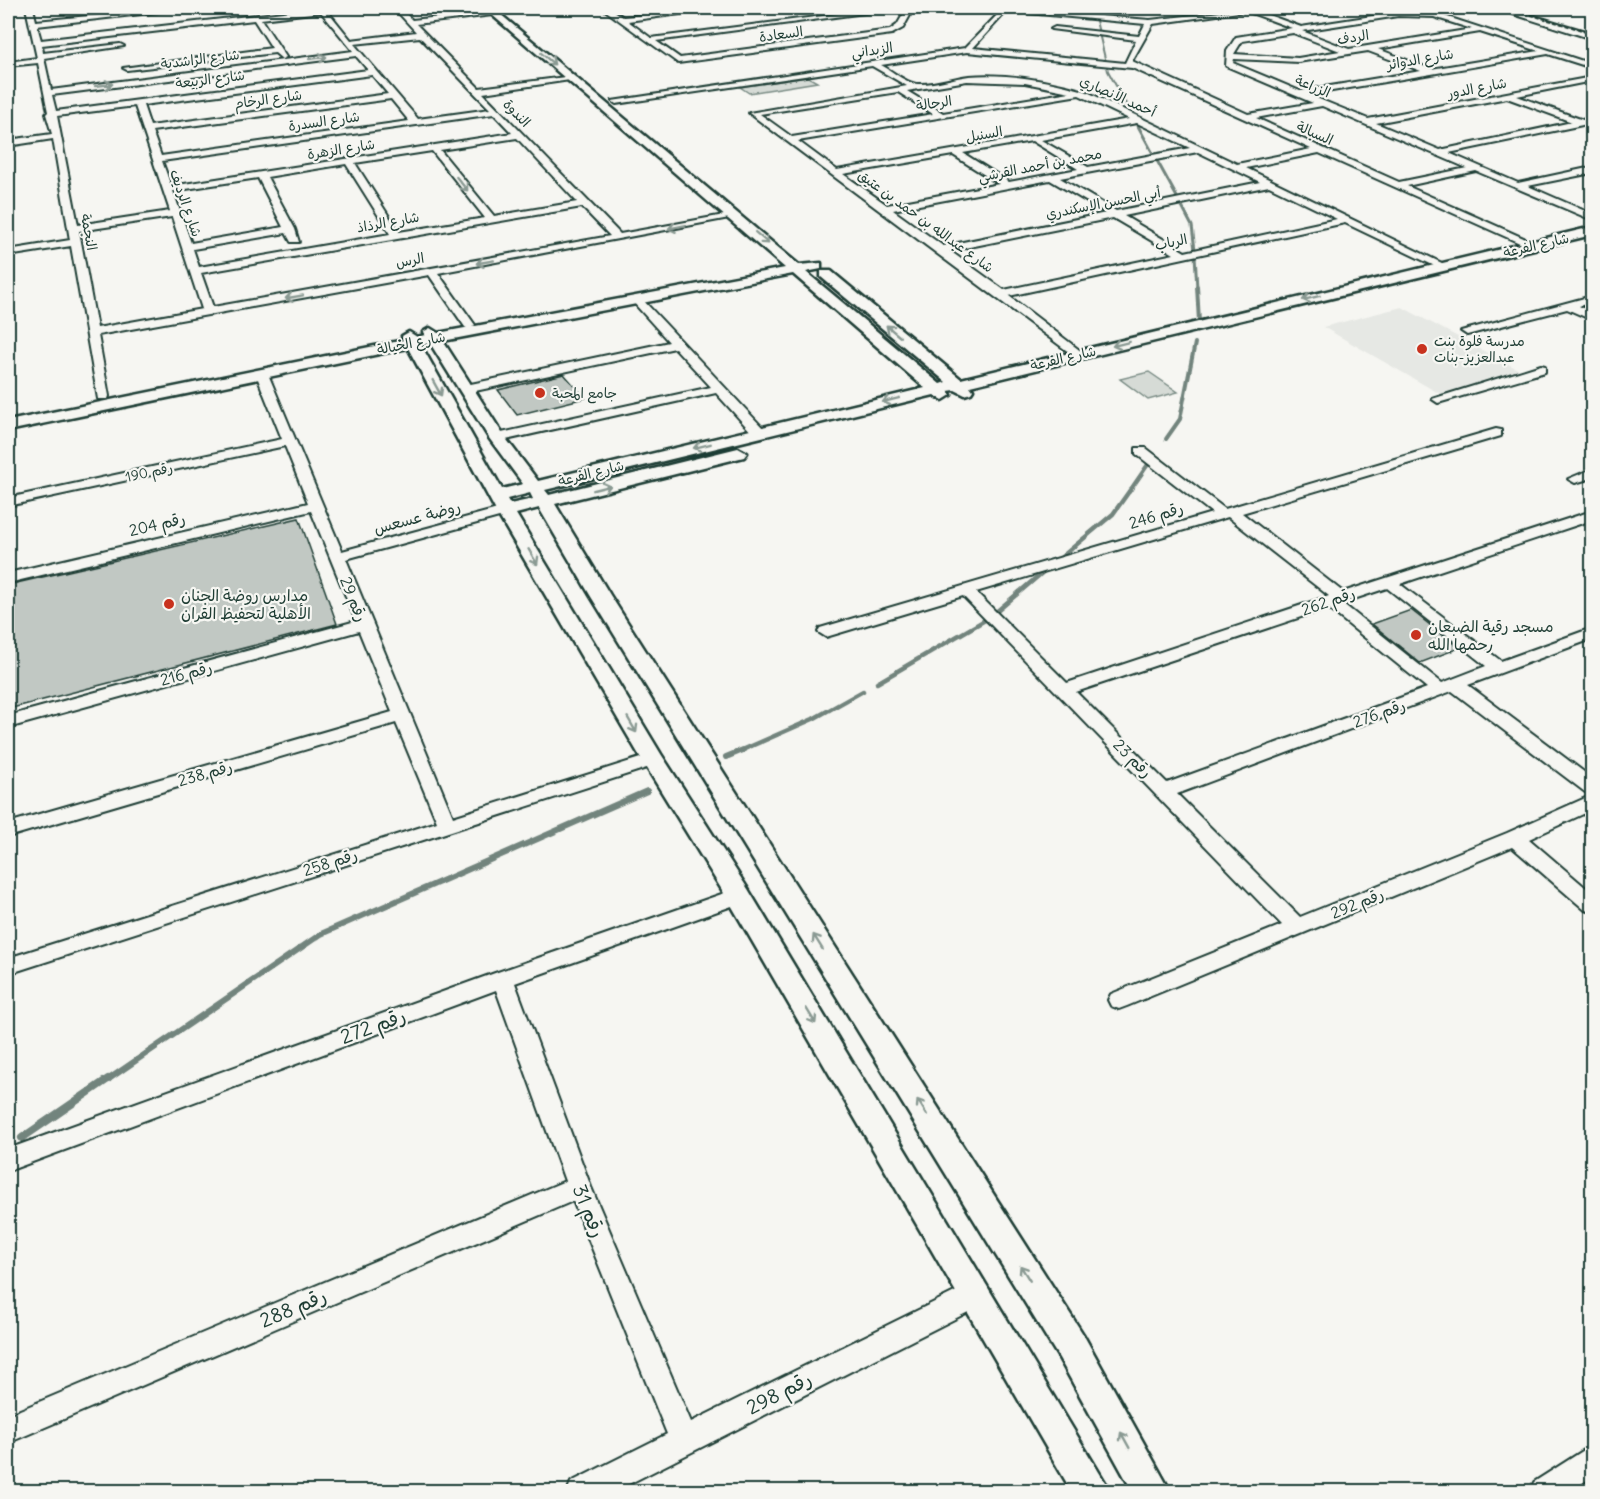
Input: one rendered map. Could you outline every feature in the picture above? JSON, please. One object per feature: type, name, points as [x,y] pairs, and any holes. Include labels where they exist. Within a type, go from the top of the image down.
[{"type":"main road","points":[[1499,8],[1593,36]]},
{"type":"main road","points":[[1522,8],[1593,28]]},
{"type":"street","name":"النجمة","points":[[30,8],[50,114],[57,136],[103,396]]},
{"type":"street","points":[[33,24],[190,8]]},
{"type":"street","name":"الندوة","points":[[397,8],[618,238]]},
{"type":"street","points":[[606,8],[650,40],[898,8]]},
{"type":"street","points":[[622,19],[720,8]]},
{"type":"street","name":"السعادة","points":[[650,40],[678,61],[892,32],[900,26],[910,8]]},
{"type":"street","points":[[967,50],[1004,12],[1003,8],[1068,11],[1150,22],[1248,8],[1349,51]]},
{"type":"street","points":[[1413,8],[1593,66]]},
{"type":"street","points":[[36,43],[323,9],[415,122]]},
{"type":"street","points":[[411,22],[496,9],[616,101],[688,161]]},
{"type":"street","points":[[496,9],[521,28],[570,78],[735,216],[803,262],[970,394]]},
{"type":"street","points":[[1048,38],[1068,11]]},
{"type":"street","points":[[768,13],[818,42]]},
{"type":"street","points":[[1230,56],[1239,39],[1398,14],[1433,15]]},
{"type":"street","points":[[256,18],[285,62]]},
{"type":"street","points":[[1134,66],[1128,62],[1150,22]]},
{"type":"street","points":[[1055,29],[1141,38]]},
{"type":"street","name":"الردف","points":[[1230,56],[1298,60],[1480,30]]},
{"type":"street","points":[[116,34],[132,82]]},
{"type":"street","points":[[350,42],[423,34]]},
{"type":"street","points":[[8,64],[120,46]]},
{"type":"street","points":[[1034,56],[1041,47]]},
{"type":"street","points":[[1368,48],[1430,71]]},
{"type":"street","points":[[767,49],[776,55]]},
{"type":"street","points":[[127,68],[277,50]]},
{"type":"street","name":"الزبداني","points":[[616,101],[967,50],[1134,66]]},
{"type":"street","name":"شارع الدوائر","points":[[1298,94],[1547,52]]},
{"type":"street","name":"شارع الراشدية","points":[[46,93],[359,53]]},
{"type":"street","name":"الزراعة","points":[[1230,56],[1229,64],[1593,217]]},
{"type":"street","points":[[1045,66],[1052,58]]},
{"type":"street","points":[[1580,62],[1593,60]]},
{"type":"street","points":[[872,63],[916,88]]},
{"type":"street","name":"السبالة","points":[[1134,66],[1533,246]]},
{"type":"street","points":[[793,67],[802,73]]},
{"type":"street","name":"شارع الربيعة","points":[[50,114],[374,72]]},
{"type":"street","points":[[196,73],[207,93]]},
{"type":"street","points":[[1032,83],[1038,74]]},
{"type":"street","points":[[477,91],[570,78]]},
{"type":"street","name":"أحمد الأنصاري","points":[[753,113],[980,78],[1063,87],[1082,93],[1443,266]]},
{"type":"street","name":"شارع الدور","points":[[1367,122],[1593,79]]},
{"type":"street","points":[[900,90],[942,116]]},
{"type":"street","name":"الرحالة","points":[[790,140],[1082,93]]},
{"type":"street","name":"شارع الرخام","points":[[147,129],[394,96]]},
{"type":"street","points":[[1509,96],[1593,127]]},
{"type":"street","points":[[344,102],[351,111]]},
{"type":"street","name":"شارع الرديف","points":[[138,103],[209,312]]},
{"type":"street","points":[[1247,117],[1320,104]]},
{"type":"street","name":"شارع السدرة","points":[[157,159],[496,111]]},
{"type":"street","name":"شارع عبدالله بن حمد بن عتيق","points":[[753,113],[1002,294],[1009,303],[1078,355]]},
{"type":"street","points":[[357,120],[364,129]]},
{"type":"street","name":"السنبل","points":[[833,172],[1139,120]]},
{"type":"street","points":[[1442,152],[1593,121]]},
{"type":"street","points":[[351,132],[357,141]]},
{"type":"street","name":"شارع الزهرة","points":[[167,189],[519,135]]},
{"type":"street","points":[[8,143],[57,136]]},
{"type":"street","points":[[1034,139],[1086,170]]},
{"type":"street","points":[[434,148],[491,219]]},
{"type":"street","points":[[363,149],[370,158]]},
{"type":"street","name":"محمد بن أحمد القرشي","points":[[884,208],[1201,150]]},
{"type":"street","points":[[1236,167],[1321,150]]},
{"type":"street","points":[[955,152],[1007,185]]},
{"type":"street","points":[[349,161],[396,236]]},
{"type":"street","points":[[1397,185],[1478,168]]},
{"type":"street","points":[[1520,185],[1593,170]]},
{"type":"street","points":[[261,175],[301,252]]},
{"type":"street","points":[[1051,177],[1183,255]]},
{"type":"street","name":"أبي الحسن الإسكندري","points":[[941,250],[1270,183]]},
{"type":"street","name":"شارع الرذاذ","points":[[195,271],[586,203]]},
{"type":"street","points":[[73,229],[175,213]]},
{"type":"street","name":"الرس","points":[[91,333],[735,216]]},
{"type":"street","name":"الرباب","points":[[1002,294],[1346,220]]},
{"type":"street","points":[[187,247],[290,229]]},
{"type":"street","name":"شارع الفرعة","points":[[538,494],[759,432],[1593,231]]},
{"type":"street","name":"شارع الفرعة","points":[[538,494],[949,400],[1593,241]]},
{"type":"street","points":[[8,253],[75,242]]},
{"type":"street","points":[[803,262],[914,372],[949,400]]},
{"type":"street","name":"شارع الخيالة","points":[[469,328],[637,300],[803,262]]},
{"type":"street","points":[[432,272],[469,328]]},
{"type":"street","name":"شارع الخيالة","points":[[8,426],[262,374],[421,337],[763,272]]},
{"type":"street","points":[[1467,331],[1593,299]]},
{"type":"street","points":[[637,300],[759,432]]},
{"type":"street","points":[[1568,305],[1593,317]]},
{"type":"street","points":[[421,337],[466,389],[497,438],[538,494],[1071,1346],[1153,1491]]},
{"type":"street","points":[[421,337],[501,502],[653,760],[740,896],[1093,1491]]},
{"type":"street","points":[[466,389],[677,344]]},
{"type":"street","name":"شارع الخيالة","points":[[8,414],[370,348]]},
{"type":"street","points":[[914,372],[930,380],[936,380],[941,378],[935,366]]},
{"type":"street","points":[[1438,399],[1541,369]]},
{"type":"street","name":"رقم 29","points":[[262,374],[447,824]]},
{"type":"street","points":[[497,438],[719,389]]},
{"type":"street","name":"رقم 246","points":[[826,632],[1496,433]]},
{"type":"street","name":"رقم 190","points":[[8,502],[290,441]]},
{"type":"street","points":[[1141,451],[1227,513],[1448,688],[1593,787]]},
{"type":"street","points":[[1575,479],[1593,473]]},
{"type":"street","points":[[501,502],[514,512],[532,508],[538,494]]},
{"type":"street","points":[[501,502],[538,494]]},
{"type":"street","name":"روضة عسعس","points":[[337,557],[501,502]]},
{"type":"street","name":"رقم 204","points":[[8,578],[316,504]]},
{"type":"street","name":"رقم 262","points":[[1064,690],[1387,581],[1593,515]]},
{"type":"street","points":[[1387,581],[1499,668]]},
{"type":"street","name":"رقم 23","points":[[966,591],[1298,928]]},
{"type":"street","name":"رقم 216","points":[[8,722],[365,624]]},
{"type":"street","name":"رقم 276","points":[[1165,791],[1593,633]]},
{"type":"street","name":"رقم 238","points":[[8,830],[402,715]]},
{"type":"street","name":"رقم 258","points":[[8,966],[653,760]]},
{"type":"street","name":"رقم 292","points":[[1119,1000],[1514,838],[1593,802]]},
{"type":"street","points":[[1514,838],[1593,904]]},
{"type":"street","name":"رقم 272","points":[[8,1160],[503,979],[740,896]]},
{"type":"street","name":"رقم 31","points":[[503,979],[579,1187],[684,1440]]},
{"type":"street","name":"رقم 288","points":[[8,1429],[579,1187]]},
{"type":"street","name":"رقم 298","points":[[581,1491],[977,1294]]},
{"type":"street","points":[[1544,1491],[1593,1459]]},
{"type":"shaded area","points":[[808,77],[817,82],[749,93],[740,87]]},
{"type":"shaded area","name":"مدرسة فلوة بنت عبدالعزيز-بنات","points":[[1402,307],[1523,372],[1442,395],[1323,327]]},
{"type":"shaded area","points":[[1149,372],[1178,392],[1148,400],[1120,379]]},
{"type":"building","name":"جامع المحبة","points":[[564,374],[585,398],[517,415],[498,390]]},
{"type":"building","name":"مدارس روضة الجنان الأهلية لتحفيظ القران","points":[[299,518],[337,624],[8,709],[8,585]]},
{"type":"building","name":"مسجد رقية الضبعان رحمها الله","points":[[1411,610],[1459,648],[1420,663],[1372,624]]},
{"type":"waterway","points":[[1093,8],[1108,71],[1132,115]]},
{"type":"waterway","points":[[1135,120],[1139,127]]},
{"type":"waterway","points":[[1138,126],[1178,199]]},
{"type":"waterway","points":[[1180,203],[1192,226],[1195,250]]},
{"type":"waterway","points":[[1195,255],[1197,288]]},
{"type":"waterway","points":[[1197,286],[1199,322]]},
{"type":"waterway","points":[[1166,439],[1180,419],[1195,343]]},
{"type":"waterway","points":[[1129,492],[1149,463]]},
{"type":"waterway","points":[[1058,560],[1113,514],[1130,490]]},
{"type":"waterway","points":[[996,612],[1043,572]]},
{"type":"waterway","points":[[877,683],[985,620]]},
{"type":"waterway","points":[[740,751],[813,719],[863,691]]},
{"type":"waterway","points":[[726,757],[743,750]]},
{"type":"waterway","points":[[106,1081],[321,934],[647,791]]},
{"type":"waterway","points":[[22,1138],[108,1079]]},
{"type":"railway","points":[[1508,8],[1592,33]]},
{"type":"place","name":"مدرسة فلوة بنت عبدالعزيز-بنات","points":[[1422,349]]},
{"type":"place","name":"جامع المحبة","points":[[540,393]]},
{"type":"place","name":"مدارس روضة الجنان الأهلية لتحفيظ القران","points":[[169,604]]},
{"type":"place","name":"مسجد رقية الضبعان رحمها الله","points":[[1416,635]]}]
